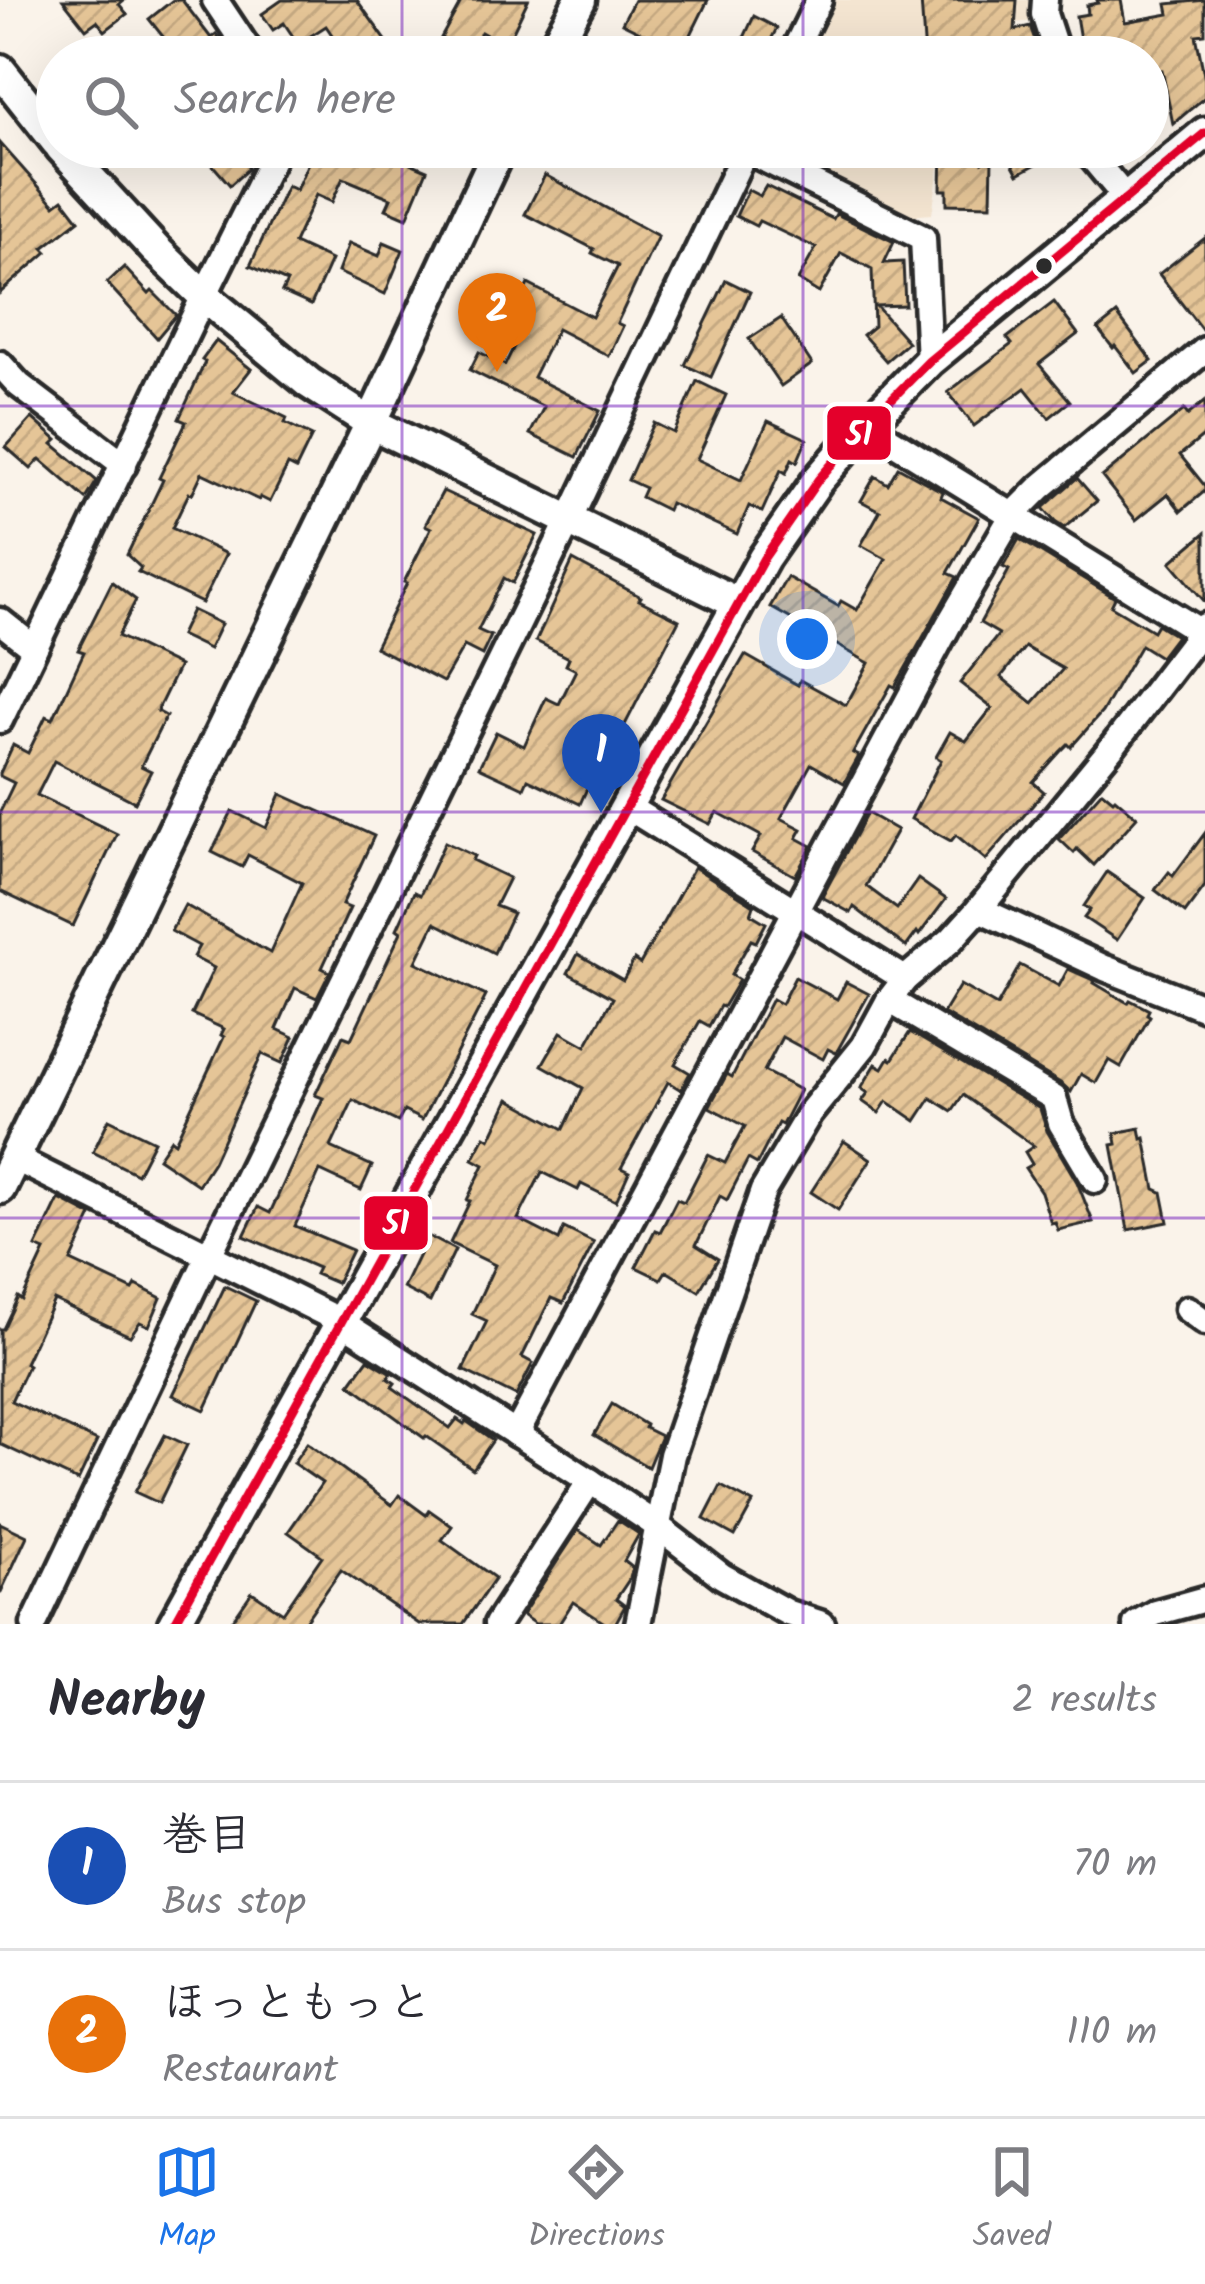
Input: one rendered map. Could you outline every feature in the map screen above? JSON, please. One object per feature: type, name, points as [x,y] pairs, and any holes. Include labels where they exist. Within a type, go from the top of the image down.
[{"type":"street","points":[[215,0],[239,36]]},
{"type":"street","points":[[560,36],[580,0]]},
{"type":"street","points":[[801,36],[818,0]]},
{"type":"street","points":[[1046,0],[1044,14],[1051,36]]},
{"type":"street","points":[[0,70],[36,116]]},
{"type":"street","points":[[1169,162],[1205,133]]},
{"type":"street","points":[[80,168],[203,296],[308,383],[371,423],[737,603]]},
{"type":"street","points":[[0,720],[267,168]]},
{"type":"street","points":[[0,1188],[490,168]]},
{"type":"street","points":[[34,1624],[737,168]]},
{"type":"street","points":[[786,168],[923,238],[929,361]]},
{"type":"street","points":[[1101,168],[1126,197]]},
{"type":"street","points":[[174,1624],[764,558],[818,480],[929,361],[1162,168]]},
{"type":"street","points":[[516,1433],[950,622],[1012,516],[1205,350]]},
{"type":"street","points":[[0,364],[20,385],[124,465]]},
{"type":"street","points":[[638,1624],[672,1455],[763,1191],[809,1114],[864,1046],[905,979],[979,909],[1203,629],[866,425]]},
{"type":"street","points":[[0,621],[34,648]]},
{"type":"street","points":[[626,806],[905,979]]},
{"type":"street","points":[[979,909],[1205,1009]]},
{"type":"street","points":[[889,1000],[1054,1098],[1061,1123],[1095,1180]]},
{"type":"street","points":[[14,1158],[340,1321],[590,1480],[722,1576],[788,1613],[822,1624]]},
{"type":"street","points":[[496,1624],[590,1480]]},
{"type":"street","points":[[1136,1624],[1155,1613],[1205,1599]]},
{"type":"shaded area","points":[[828,0],[1036,0],[1034,21],[976,27],[977,36],[811,36]]},
{"type":"shaded area","points":[[812,168],[939,168],[932,214],[909,216]]},
{"type":"building","points":[[63,0],[124,0],[119,4],[127,14],[105,31],[97,21],[86,29]]},
{"type":"building","points":[[173,0],[182,0],[209,36],[162,36],[149,19]]},
{"type":"building","points":[[282,0],[357,0],[383,36],[333,36],[326,26],[310,36],[293,36],[284,23],[273,30],[262,14]]},
{"type":"building","points":[[462,0],[528,0],[511,36],[481,32],[479,36],[442,36]]},
{"type":"building","points":[[634,0],[708,0],[690,36],[646,36],[622,23]]},
{"type":"building","points":[[921,0],[1017,0],[1015,30],[1030,26],[1034,36],[924,36]]},
{"type":"building","points":[[1121,0],[1125,22],[1169,14],[1167,4],[1205,0],[1205,34],[1196,35],[1205,97],[1173,124],[1169,36],[1079,36],[1076,16],[1088,14],[1087,5]]},
{"type":"building","points":[[754,16],[777,28],[773,36],[745,36]]},
{"type":"building","points":[[0,143],[55,205],[63,199],[79,220],[43,248],[47,252],[0,293]]},
{"type":"building","points":[[215,168],[249,168],[230,185]]},
{"type":"building","points":[[306,168],[427,170],[407,218],[386,209],[391,198],[343,178],[332,202],[316,195],[294,243],[331,260],[311,305],[282,292],[287,282],[250,266],[287,186],[296,190]]},
{"type":"building","points":[[942,168],[992,168],[991,205],[947,204],[947,190],[941,190]]},
{"type":"building","points":[[545,175],[658,236],[617,323],[623,326],[609,356],[557,329],[533,377],[600,411],[577,457],[530,434],[544,407],[470,370],[479,352],[505,365],[527,320],[514,313],[528,284],[592,317],[618,266],[525,214]]},
{"type":"building","points":[[766,186],[894,242],[884,263],[903,262],[905,305],[876,306],[908,342],[886,361],[863,335],[874,326],[872,269],[841,253],[819,293],[798,280],[816,248],[759,221],[756,226],[736,216],[748,190],[760,196]]},
{"type":"building","points":[[1205,238],[1205,334],[1159,274]]},
{"type":"building","points":[[384,242],[403,250],[385,294],[338,272],[349,243],[379,256]]},
{"type":"building","points":[[124,267],[176,315],[157,338],[107,283]]},
{"type":"building","points":[[726,280],[750,292],[711,377],[685,365]]},
{"type":"building","points":[[1054,302],[1078,334],[1039,364],[1070,401],[1049,418],[1025,388],[974,426],[948,392],[1012,344],[1007,338]]},
{"type":"building","points":[[1117,314],[1152,361],[1136,373],[1098,329]]},
{"type":"building","points":[[781,318],[812,364],[781,386],[749,339]]},
{"type":"building","points":[[216,341],[251,369],[233,392],[312,436],[296,469],[288,465],[270,502],[202,473],[172,528],[226,554],[202,603],[138,572],[141,568],[127,555],[186,422],[179,419],[202,360]]},
{"type":"building","points":[[697,381],[726,395],[697,459],[741,480],[768,421],[807,439],[797,462],[792,459],[786,473],[781,470],[762,512],[749,506],[737,534],[670,503],[667,510],[641,497],[645,488],[628,480],[654,423],[674,433]]},
{"type":"building","points":[[1205,401],[1205,435],[1180,455],[1205,491],[1181,511],[1168,494],[1136,520],[1102,477],[1184,410],[1188,415]]},
{"type":"building","points":[[32,418],[57,440],[53,444],[97,481],[86,499],[40,459],[31,469],[6,447]]},
{"type":"building","points":[[898,467],[979,518],[948,573],[957,577],[853,753],[859,756],[844,783],[811,764],[781,818],[802,829],[797,838],[812,846],[795,876],[752,852],[761,836],[717,812],[710,824],[661,800],[745,655],[846,705],[869,663],[770,607],[787,577],[838,606],[841,601],[857,610],[886,559],[861,545],[880,511],[861,501],[875,476],[888,484]]},
{"type":"building","points":[[1077,478],[1097,501],[1064,528],[1043,508]]},
{"type":"building","points":[[443,491],[537,535],[513,583],[504,578],[478,630],[491,636],[482,655],[464,646],[443,682],[375,647],[431,528],[425,525]]},
{"type":"building","points":[[1205,533],[1205,602],[1171,562]]},
{"type":"building","points":[[1019,539],[1115,598],[1111,606],[1153,631],[1157,624],[1176,636],[1160,657],[1141,645],[1102,712],[1033,782],[1044,792],[986,860],[956,835],[951,841],[911,819],[950,732],[966,741],[992,708],[960,683],[999,634],[980,623],[1009,570],[1003,567]],"holes":[[[1025,647],[1063,669],[1033,703],[1001,677]]]},
{"type":"building","points":[[573,560],[679,620],[580,804],[528,779],[524,788],[479,767],[496,732],[524,746],[546,698],[559,704],[576,670],[566,665],[569,658],[536,641]]},
{"type":"building","points":[[112,582],[136,600],[118,636],[179,666],[157,711],[166,716],[141,766],[151,771],[135,802],[54,761],[37,795],[117,834],[73,926],[0,891],[0,812],[14,783],[0,773],[13,745],[28,753],[46,716],[53,719],[84,652],[78,650]]},
{"type":"building","points":[[192,610],[221,624],[209,649],[180,635]]},
{"type":"building","points":[[1102,791],[1137,817],[1094,865],[1059,839]]},
{"type":"building","points":[[281,794],[374,836],[342,905],[350,908],[322,968],[330,972],[317,998],[295,988],[277,1029],[294,1037],[282,1063],[262,1054],[198,1185],[158,1158],[171,1139],[175,1142],[224,1029],[192,1014],[214,968],[193,957],[199,946],[171,931],[185,905],[270,953],[302,883],[248,855],[242,867],[212,852],[232,811],[266,828]]},
{"type":"building","points":[[867,813],[897,830],[866,886],[897,909],[918,879],[946,899],[906,947],[854,907],[851,913],[822,897]]},
{"type":"building","points":[[1205,833],[1205,886],[1185,913],[1155,890],[1169,872],[1173,876]]},
{"type":"building","points":[[445,842],[509,878],[495,906],[513,913],[494,953],[435,923],[416,962],[486,996],[422,1120],[404,1111],[398,1122],[353,1100],[331,1147],[372,1166],[361,1190],[320,1171],[295,1226],[352,1250],[336,1283],[315,1274],[318,1268],[244,1236],[258,1207],[270,1213],[323,1098],[315,1095],[343,1036],[351,1039],[401,932],[397,929],[414,892],[420,895]]},
{"type":"building","points":[[694,867],[754,905],[751,914],[766,923],[731,975],[739,980],[723,1007],[709,1026],[700,1021],[675,1064],[690,1073],[681,1090],[668,1082],[621,1168],[629,1172],[616,1201],[581,1184],[578,1190],[542,1172],[518,1219],[559,1240],[564,1228],[594,1243],[563,1303],[551,1298],[522,1357],[533,1363],[516,1396],[463,1370],[487,1321],[472,1314],[495,1265],[450,1243],[484,1165],[473,1159],[485,1136],[490,1139],[509,1099],[564,1129],[583,1088],[542,1065],[561,1032],[586,1046],[613,998],[568,973],[578,954],[623,980],[634,960],[640,964]]},
{"type":"building","points":[[1107,872],[1145,898],[1117,940],[1084,918],[1090,910],[1084,906]]},
{"type":"building","points":[[1020,965],[1059,986],[1068,969],[1149,1010],[1121,1067],[1109,1060],[1096,1083],[1081,1074],[1071,1092],[943,1013],[960,985],[997,1006]]},
{"type":"building","points":[[795,977],[837,999],[846,982],[869,994],[836,1053],[828,1049],[823,1059],[782,1037],[764,1071],[800,1090],[757,1164],[748,1159],[727,1200],[720,1196],[696,1245],[718,1259],[699,1291],[666,1271],[661,1279],[636,1267],[677,1199],[684,1202],[708,1155],[725,1163],[745,1126],[709,1107],[727,1074],[732,1077],[772,999],[781,1004]]},
{"type":"building","points":[[910,1032],[1040,1109],[1093,1222],[1058,1230],[1025,1168],[1032,1164],[1025,1152],[1034,1146],[963,1095],[952,1111],[931,1098],[916,1121],[887,1101],[879,1113],[862,1101],[868,1093],[861,1088],[876,1064],[883,1068],[892,1060]]},
{"type":"building","points":[[109,1119],[154,1141],[137,1174],[93,1152]]},
{"type":"building","points":[[1140,1128],[1168,1222],[1128,1230],[1112,1145],[1117,1144],[1115,1133]]},
{"type":"building","points":[[844,1141],[871,1159],[838,1210],[811,1192]]},
{"type":"building","points":[[59,1199],[92,1216],[71,1261],[161,1298],[149,1326],[140,1322],[130,1336],[54,1300],[25,1363],[11,1401],[97,1441],[78,1481],[0,1444],[0,1329],[18,1297],[22,1300],[45,1251],[36,1247]]},
{"type":"building","points":[[428,1236],[455,1250],[430,1302],[403,1288]]},
{"type":"building","points":[[225,1286],[256,1301],[205,1410],[173,1395]]},
{"type":"building","points":[[368,1359],[391,1373],[392,1387],[450,1428],[457,1419],[466,1421],[493,1440],[473,1469],[350,1384]]},
{"type":"building","points":[[612,1404],[661,1436],[648,1467],[594,1435]]},
{"type":"building","points":[[165,1435],[187,1445],[159,1503],[135,1492]]},
{"type":"building","points":[[307,1443],[392,1505],[399,1495],[426,1515],[429,1510],[452,1526],[442,1540],[495,1578],[463,1624],[419,1624],[341,1570],[303,1624],[230,1624],[252,1592],[283,1613],[322,1556],[288,1532],[322,1483],[293,1463]]},
{"type":"building","points":[[721,1486],[753,1503],[735,1536],[704,1519]]},
{"type":"building","points":[[618,1520],[639,1534],[624,1561],[633,1568],[616,1599],[625,1606],[615,1624],[606,1624],[573,1602],[559,1624],[535,1624],[522,1615],[578,1530],[601,1545]]},
{"type":"building","points":[[0,1523],[27,1536],[0,1594]]},
{"type":"transit line","name":"51","points":[[1169,163],[1205,133]]},
{"type":"transit line","name":"51","points":[[174,1624],[764,558],[818,480],[929,361],[1163,168]]},
{"type":"place","name":"ほっともっと","points":[[497,372]]},
{"type":"place","name":"巻目","points":[[601,813]]}]
